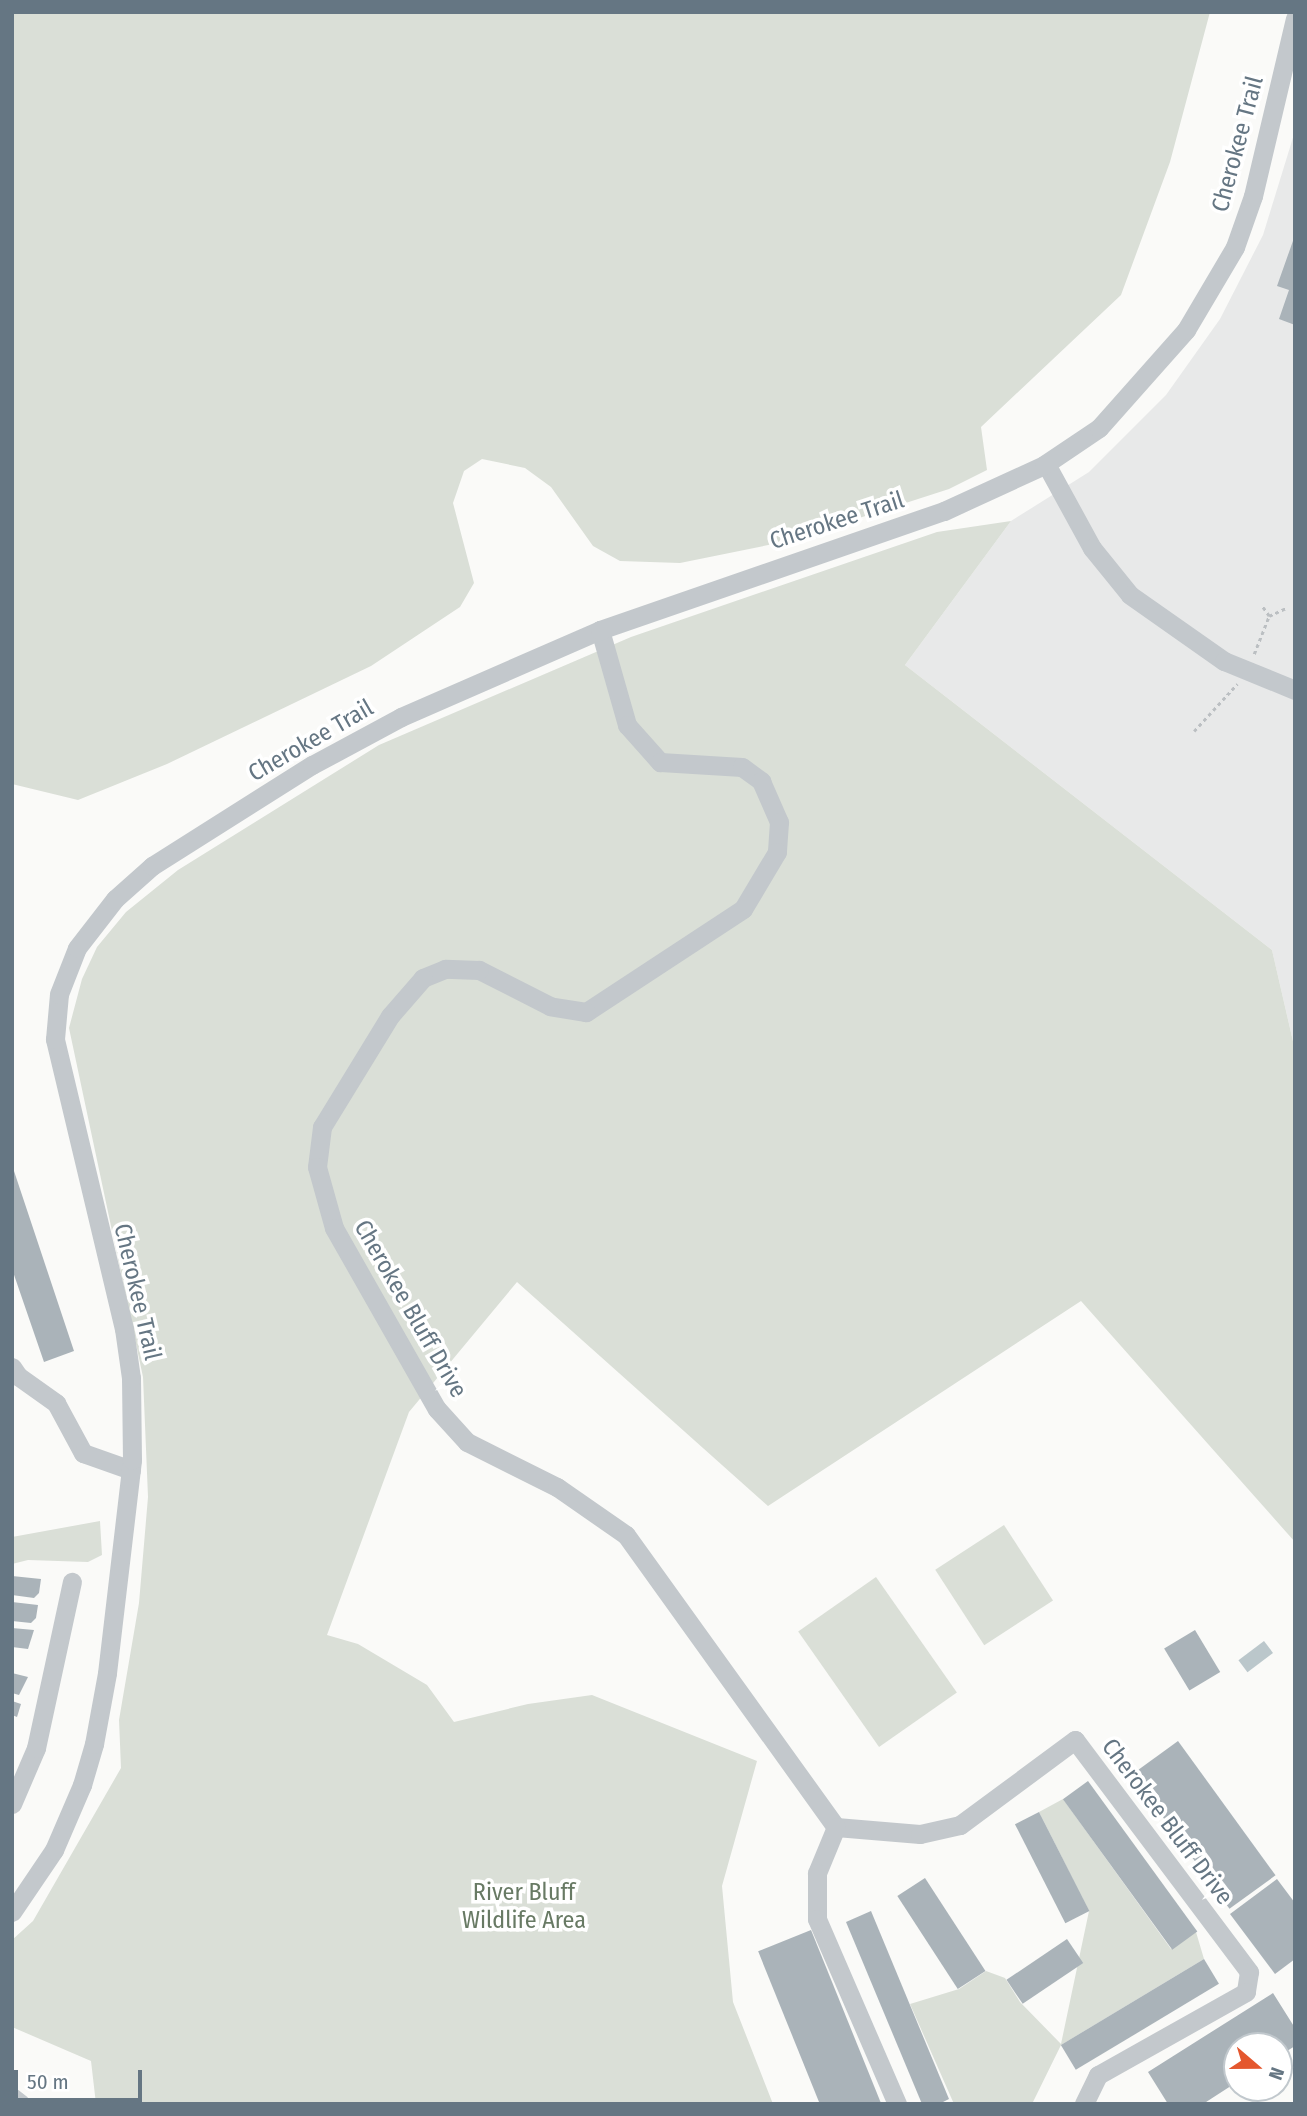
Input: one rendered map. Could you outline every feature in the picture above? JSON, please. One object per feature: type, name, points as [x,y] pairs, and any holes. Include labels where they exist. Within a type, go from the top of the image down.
[{"type":"street","name":"Cherokee Trail","points":[[12,1912],[30,1887],[72,1812],[94,1744],[107,1673],[131,1470],[131,1378],[124,1329],[55,1039],[59,994],[77,948],[115,899],[152,866],[312,765],[401,717],[600,630],[944,511],[1046,464],[1099,428],[1155,370],[1209,294],[1235,247],[1253,196],[1295,19]]},
{"type":"street","points":[[1046,464],[1092,548],[1130,595],[1224,661],[1295,690]]},
{"type":"street","name":"Cherokee Bluff Drive","points":[[600,630],[627,725],[660,762],[742,767],[761,781],[779,822],[777,852],[743,909],[586,1013],[550,1006],[479,970],[445,969],[423,978],[390,1016],[322,1127],[317,1167],[334,1228],[438,1409],[467,1441],[557,1487],[626,1535],[836,1827],[920,1834],[960,1825],[1075,1740],[1249,1972],[1246,1992],[1098,2075],[1084,2104]]},
{"type":"street","points":[[12,1367],[18,1376],[56,1403],[83,1453],[131,1470]]},
{"type":"street","points":[[12,1804],[36,1748],[72,1582]]},
{"type":"street","points":[[836,1827],[817,1873],[817,1919],[897,2104]]},
{"type":"street","points":[[12,1877],[30,1887]]},
{"type":"street","points":[[12,2097],[22,2104]]},
{"type":"path","points":[[1269,616],[1286,608]]},
{"type":"shaded area","points":[[1295,131],[1295,1050],[1272,950],[905,665],[1011,521],[1089,472],[1166,395],[1220,319],[1263,235]]},
{"type":"shaded area","points":[[1264,1641],[1273,1653],[1247,1672],[1238,1660]]},
{"type":"green space","points":[[12,12],[1210,12],[1170,162],[1121,295],[981,427],[987,470],[949,489],[788,541],[680,563],[620,561],[593,546],[551,487],[525,468],[482,459],[464,471],[453,503],[474,583],[460,607],[371,666],[167,764],[78,800],[12,784]]},
{"type":"green space","name":"River Bluff Wildlife Area","points":[[1011,521],[905,665],[1272,950],[1295,1050],[1295,1542],[1081,1301],[768,1506],[517,1282],[409,1412],[327,1635],[358,1644],[427,1685],[454,1722],[528,1704],[592,1695],[757,1761],[722,1886],[733,2002],[773,2104],[96,2104],[91,2061],[12,2027],[12,1940],[33,1921],[121,1768],[119,1720],[139,1603],[148,1497],[143,1377],[69,1028],[82,979],[97,947],[126,912],[178,870],[379,745],[631,637],[937,532]]},
{"type":"green space","points":[[100,1521],[102,1555],[88,1562],[28,1560],[12,1564],[12,1537]]},
{"type":"green space","points":[[1004,1525],[1053,1600],[984,1645],[935,1570]]},
{"type":"green space","points":[[876,1577],[957,1693],[879,1747],[798,1631]]},
{"type":"green space","points":[[1063,1799],[1171,1949],[1196,1932],[1204,1959],[1061,2045],[1032,2104],[954,2104],[910,2004],[959,1989],[986,1971],[1005,1978],[1020,2002],[1061,2044],[1089,1911],[1039,1812]]},
{"type":"building","points":[[1294,238],[1295,325],[1279,319],[1289,290],[1277,286]]},
{"type":"building","points":[[13,1168],[74,1351],[44,1362],[12,1269]]},
{"type":"building","points":[[12,1576],[41,1579],[39,1593],[34,1598],[12,1595]]},
{"type":"building","points":[[12,1602],[38,1605],[36,1618],[31,1623],[12,1621]]},
{"type":"building","points":[[12,1628],[34,1630],[28,1649],[12,1647]]},
{"type":"building","points":[[1195,1630],[1220,1672],[1189,1691],[1164,1649]]},
{"type":"building","points":[[12,1673],[28,1677],[19,1695],[12,1693]]},
{"type":"building","points":[[12,1701],[21,1704],[17,1717],[12,1715]]},
{"type":"building","points":[[1178,1741],[1276,1875],[1229,1909],[1132,1775]]},
{"type":"building","points":[[1088,1781],[1197,1931],[1172,1950],[1063,1799]]},
{"type":"building","points":[[1039,1812],[1089,1911],[1065,1923],[1015,1824]]},
{"type":"building","points":[[925,1878],[985,1971],[958,1989],[897,1896]]},
{"type":"building","points":[[1277,1879],[1295,1903],[1295,1959],[1275,1974],[1230,1914]]},
{"type":"building","points":[[871,1911],[949,2099],[939,2104],[922,2104],[846,1922]]},
{"type":"building","points":[[811,1930],[881,2104],[820,2104],[758,1951]]},
{"type":"building","points":[[1067,1939],[1083,1963],[1023,2004],[1006,1980]]},
{"type":"building","points":[[1204,1959],[1219,1984],[1076,2070],[1061,2045]]},
{"type":"building","points":[[1273,1993],[1295,2028],[1293,2047],[1293,2032],[1223,2032],[1223,2091],[1203,2104],[1168,2104],[1148,2072]]}]
